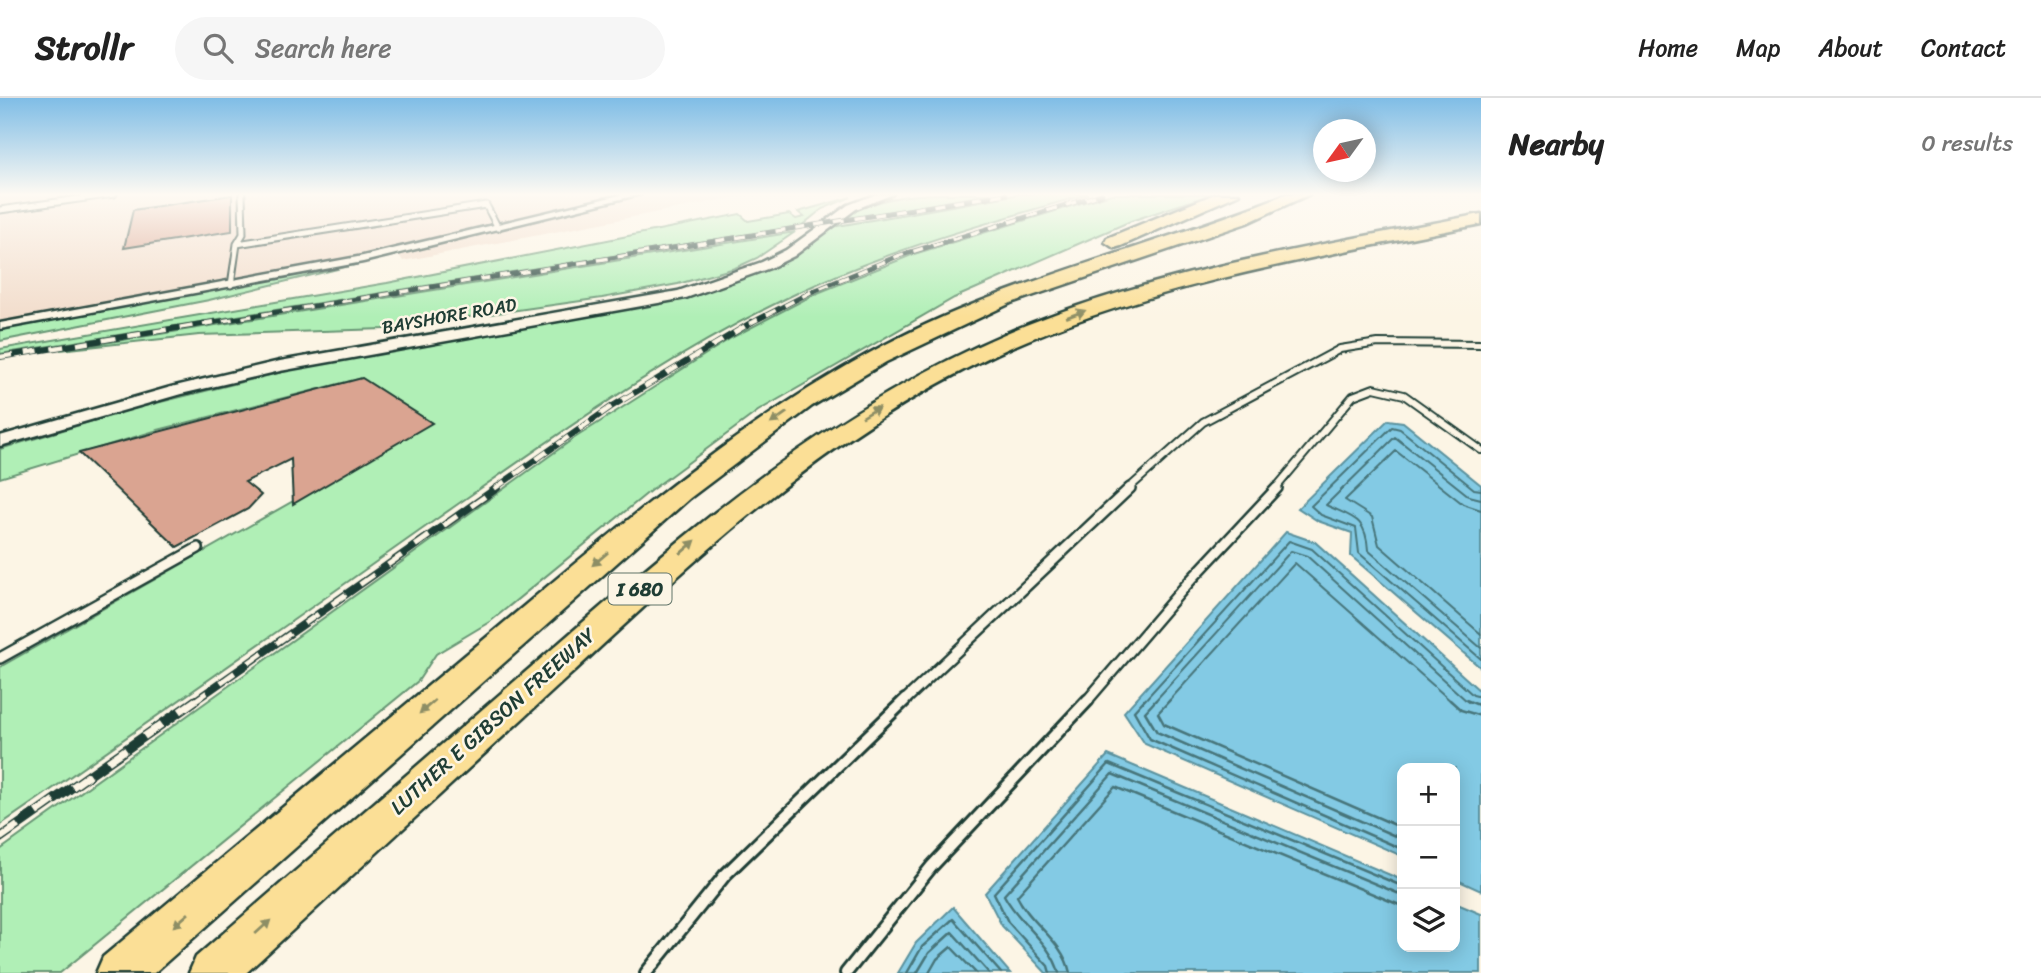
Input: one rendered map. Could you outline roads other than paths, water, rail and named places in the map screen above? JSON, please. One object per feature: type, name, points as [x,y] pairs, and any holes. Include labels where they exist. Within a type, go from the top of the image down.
[{"type":"highway","points":[[878,357],[897,340],[970,303],[1134,235]]},
{"type":"highway","name":"I 680","points":[[119,973],[680,491],[803,401],[878,357],[1004,299],[1194,235]]},
{"type":"highway","name":"LUTHER E GIBSON FREEWAY","points":[[212,973],[684,550],[789,466],[863,417],[955,366],[1043,326],[1130,296],[1217,272],[1402,235]]},
{"type":"highway","points":[[1130,296],[1364,254],[1481,238]]},
{"type":"street","points":[[0,326],[231,285],[466,235]]},
{"type":"street","name":"BAYSHORE ROAD","points":[[0,442],[166,393],[288,364],[681,295],[766,265],[790,253],[814,235]]},
{"type":"lane","points":[[231,285],[237,244],[242,235]]},
{"type":"lane","points":[[237,244],[295,235]]},
{"type":"lane","points":[[646,973],[725,875],[764,835],[1077,535],[1203,422],[1271,383],[1340,349],[1378,343],[1481,344]]},
{"type":"lane","points":[[845,973],[932,866],[1067,724],[1188,583],[1269,496],[1353,396],[1374,388],[1404,395],[1481,450]]},
{"type":"lane","points":[[0,658],[198,548]]},
{"type":"water","points":[[1388,420],[1403,422],[1481,485],[1481,668],[1351,556],[1352,533],[1318,521],[1298,508]]},
{"type":"water","points":[[1286,532],[1315,542],[1481,692],[1481,891],[1460,881],[1460,763],[1397,763],[1397,854],[1145,744],[1124,712]]},
{"type":"water","points":[[1108,755],[1397,878],[1397,952],[1460,952],[1460,905],[1481,914],[1481,973],[1046,973],[1002,926],[985,893]]},
{"type":"water","points":[[953,907],[1010,973],[898,973],[916,943]]},
{"type":"railway","points":[[203,324],[754,235]]},
{"type":"railway","points":[[749,324],[811,292],[898,256],[968,235]]},
{"type":"railway","points":[[0,357],[214,322]]},
{"type":"railway","points":[[494,489],[611,407],[752,322]]},
{"type":"railway","points":[[193,702],[497,488]]},
{"type":"railway","points":[[0,838],[196,700]]}]
